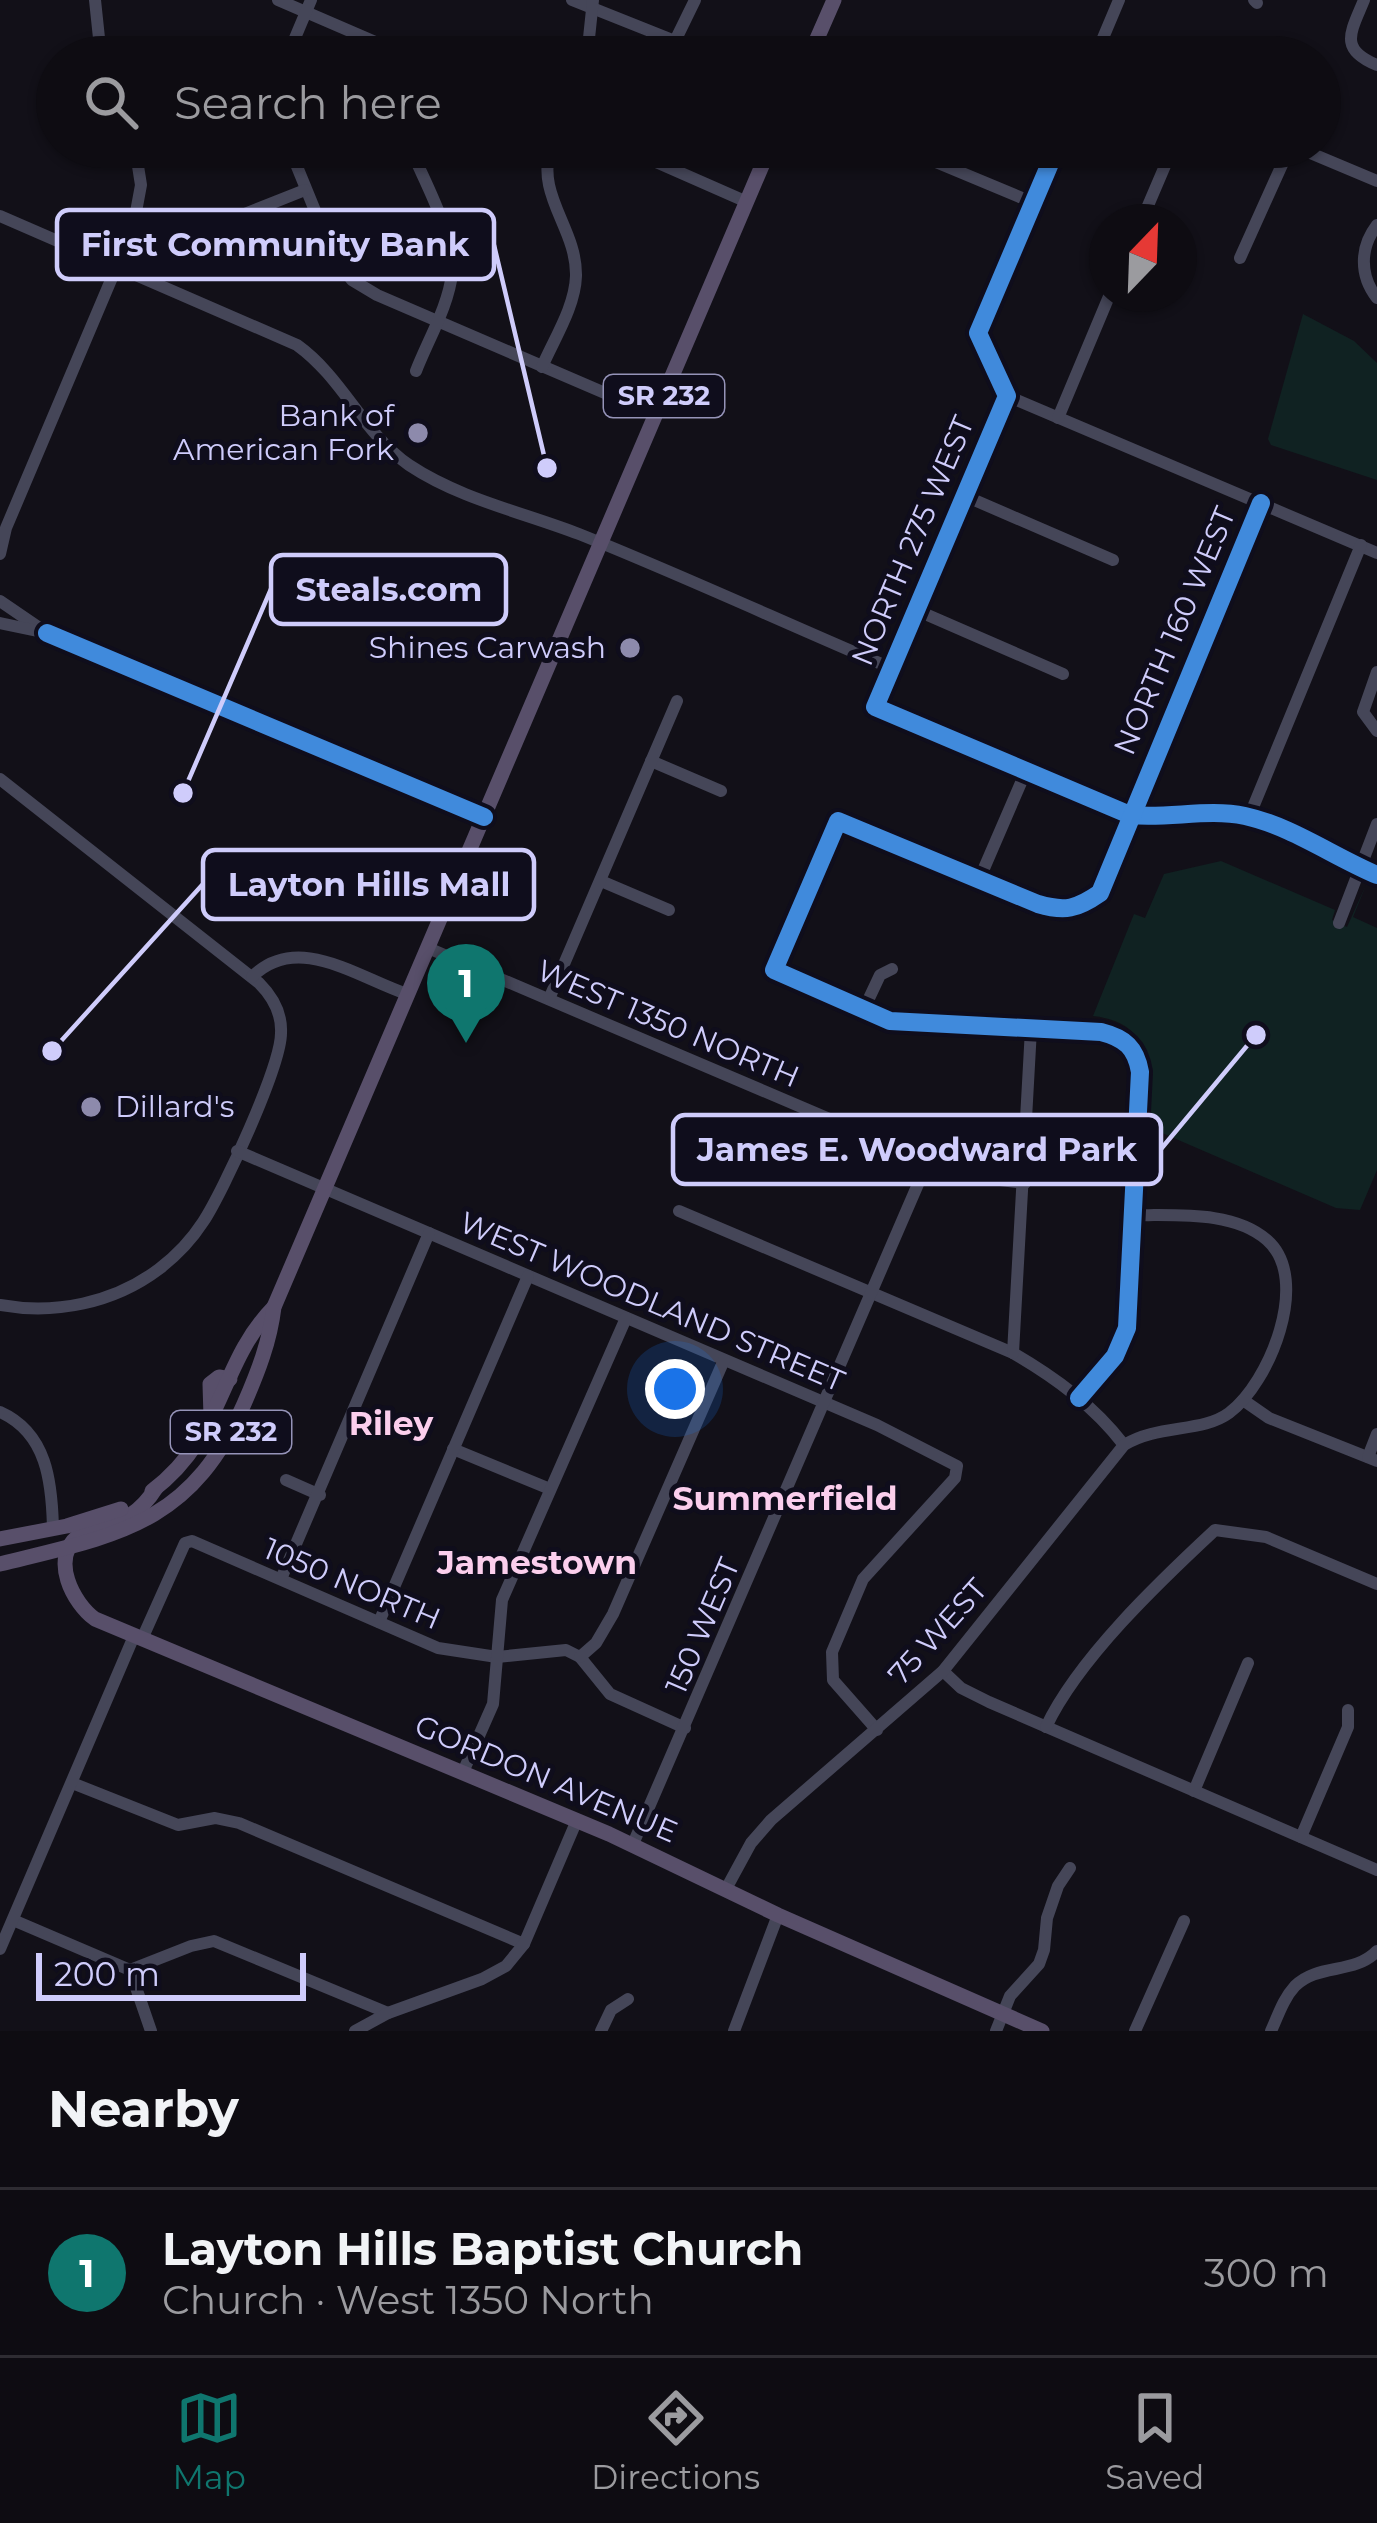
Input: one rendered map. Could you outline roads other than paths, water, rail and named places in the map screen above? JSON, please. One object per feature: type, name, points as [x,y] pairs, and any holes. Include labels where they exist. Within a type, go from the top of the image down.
[{"type":"main road","points":[[818,36],[834,0]]},
{"type":"main road","name":"SR 232","points":[[0,1560],[70,1549],[125,1531],[164,1508],[198,1479],[227,1439],[271,1336],[274,1306],[761,168]]},
{"type":"main road","name":"SR 232","points":[[0,1539],[115,1512],[156,1488],[187,1459],[209,1426],[253,1329],[274,1306]]},
{"type":"main road","points":[[164,1508],[217,1437],[237,1392],[230,1379]]},
{"type":"main road","points":[[70,1549],[80,1534],[143,1508],[156,1488]]},
{"type":"main road","points":[[0,1560],[39,1546],[53,1529]]},
{"type":"main road","name":"GORDON AVENUE","points":[[70,1549],[65,1566],[79,1604],[98,1621],[633,1844],[778,1915],[1042,2031]]},
{"type":"street","points":[[95,0],[97,36]]},
{"type":"street","points":[[278,0],[308,6],[368,36]]},
{"type":"street","points":[[572,0],[593,4],[665,36]]},
{"type":"street","points":[[678,36],[694,0]]},
{"type":"street","points":[[1104,36],[1119,0]]},
{"type":"street","points":[[1364,0],[1350,46],[1359,58],[1377,65]]},
{"type":"street","points":[[589,36],[593,4]]},
{"type":"street","points":[[296,36],[308,6]]},
{"type":"street","points":[[1341,166],[1377,181]]},
{"type":"street","points":[[0,554],[3,532],[118,266],[139,204],[139,168]]},
{"type":"street","points":[[297,168],[334,256],[352,280],[656,416]]},
{"type":"street","points":[[416,370],[453,268],[450,245],[419,168]]},
{"type":"street","points":[[542,367],[576,278],[572,246],[550,197],[546,168]]},
{"type":"street","points":[[670,168],[747,202]]},
{"type":"street","points":[[964,168],[1034,203],[1048,168]]},
{"type":"street","points":[[1149,204],[1164,168]]},
{"type":"street","points":[[1240,257],[1283,168]]},
{"type":"street","points":[[222,223],[305,190]]},
{"type":"street","name":"NORTH 275 WEST","points":[[1026,771],[875,707],[1007,396],[978,333],[1034,203]]},
{"type":"street","points":[[0,216],[297,345],[331,372],[377,436],[411,466],[491,504],[601,544],[891,668]]},
{"type":"street","points":[[1377,225],[1363,255],[1365,274],[1377,298]]},
{"type":"street","points":[[1058,418],[1102,312]]},
{"type":"street","points":[[1007,396],[1377,553]]},
{"type":"street","points":[[965,496],[1113,560]]},
{"type":"street","name":"NORTH 160 WEST","points":[[979,880],[1062,911],[1079,908],[1100,893],[1261,503]]},
{"type":"street","points":[[1249,817],[1361,545]]},
{"type":"street","points":[[0,602],[47,633],[484,817]]},
{"type":"street","points":[[916,610],[1064,674]]},
{"type":"street","points":[[0,623],[47,633]]},
{"type":"street","points":[[1377,672],[1363,712],[1377,731]]},
{"type":"street","points":[[549,999],[677,700]]},
{"type":"street","points":[[651,761],[721,791]]},
{"type":"street","points":[[1079,1398],[1124,1342],[1140,1072],[1137,1055],[1129,1045],[1101,1032],[890,1021],[775,970],[838,821],[979,880],[1026,771],[1130,815],[1161,818],[1217,812],[1249,817],[1377,875]]},
{"type":"street","points":[[0,778],[252,977],[273,1000],[281,1033],[277,1059],[237,1151],[202,1224],[178,1252],[149,1276],[79,1305],[42,1309],[0,1305]]},
{"type":"street","points":[[1340,922],[1377,824]]},
{"type":"street","points":[[601,881],[669,910]]},
{"type":"street","name":"WEST 1350 NORTH","points":[[428,948],[928,1162],[968,1176],[1025,1184]]},
{"type":"street","points":[[252,977],[276,959],[301,956],[407,994]]},
{"type":"street","points":[[864,1010],[880,975],[892,969]]},
{"type":"street","points":[[1013,1353],[1031,1028]]},
{"type":"street","name":"WEST WOODLAND STREET","points":[[237,1151],[825,1403],[957,1466],[955,1478],[863,1579],[832,1652],[830,1668],[839,1690],[877,1730]]},
{"type":"street","name":"150 WEST","points":[[633,1844],[928,1162]]},
{"type":"street","points":[[679,1211],[1013,1353],[1056,1378],[1105,1420],[1124,1445],[1148,1432],[1226,1416],[1243,1400],[1271,1352],[1287,1302],[1279,1254],[1267,1239],[1236,1225],[1195,1216],[1133,1215]]},
{"type":"street","points":[[281,1579],[429,1233]]},
{"type":"street","points":[[379,1622],[528,1276]]},
{"type":"street","points":[[463,1772],[493,1703],[502,1600],[626,1318]]},
{"type":"street","points":[[686,1728],[610,1694],[580,1658],[613,1614],[724,1360]]},
{"type":"street","points":[[1243,1400],[1269,1418],[1372,1459],[1377,1434]]},
{"type":"street","points":[[0,1412],[22,1425],[40,1448],[53,1529]]},
{"type":"street","name":"75 WEST","points":[[726,1889],[751,1843],[771,1820],[943,1671],[1124,1445]]},
{"type":"street","points":[[453,1449],[550,1490]]},
{"type":"street","points":[[286,1480],[320,1495]]},
{"type":"street","points":[[1046,1727],[1072,1682],[1215,1530],[1266,1537],[1377,1584]]},
{"type":"street","name":"1050 NORTH","points":[[138,1638],[185,1543],[193,1541],[438,1648],[497,1657],[566,1649],[580,1658]]},
{"type":"street","points":[[0,1949],[138,1638]]},
{"type":"street","points":[[1194,1791],[1248,1663]]},
{"type":"street","points":[[943,1671],[961,1688],[1046,1727],[1377,1870]]},
{"type":"street","points":[[1301,1837],[1348,1727],[1348,1710]]},
{"type":"street","points":[[72,1783],[178,1825],[215,1818],[239,1823],[524,1944]]},
{"type":"street","points":[[355,2031],[506,1966],[524,1944],[577,1820]]},
{"type":"street","points":[[996,2031],[1010,1996],[1039,1964],[1047,1918],[1070,1868]]},
{"type":"street","points":[[734,2031],[778,1915]]},
{"type":"street","points":[[13,1920],[130,1970],[214,1941],[388,2014]]},
{"type":"street","points":[[1135,2031],[1184,1921]]},
{"type":"street","points":[[1271,2031],[1285,1999],[1299,1982],[1316,1973],[1358,1966],[1377,1951]]},
{"type":"street","points":[[130,1970],[152,2031]]},
{"type":"street","points":[[601,2031],[611,2010],[628,1999]]},
{"type":"place","name":"Bank of American Fork","points":[[418,433]]},
{"type":"place","name":"First Community Bank","points":[[547,468]]},
{"type":"place","name":"Shines Carwash","points":[[630,648]]},
{"type":"place","name":"Steals.com","points":[[183,793]]},
{"type":"place","name":"James E. Woodward Park","points":[[1256,1035]]},
{"type":"place","name":"Layton Hills Baptist Church","points":[[466,1043]]},
{"type":"place","name":"Layton Hills Mall","points":[[52,1051]]},
{"type":"place","name":"Dillard's","points":[[91,1107]]},
{"type":"district","name":"Riley","points":[[391,1423]]},
{"type":"district","name":"Summerfield","points":[[785,1498]]},
{"type":"district","name":"Jamestown","points":[[537,1562]]}]
